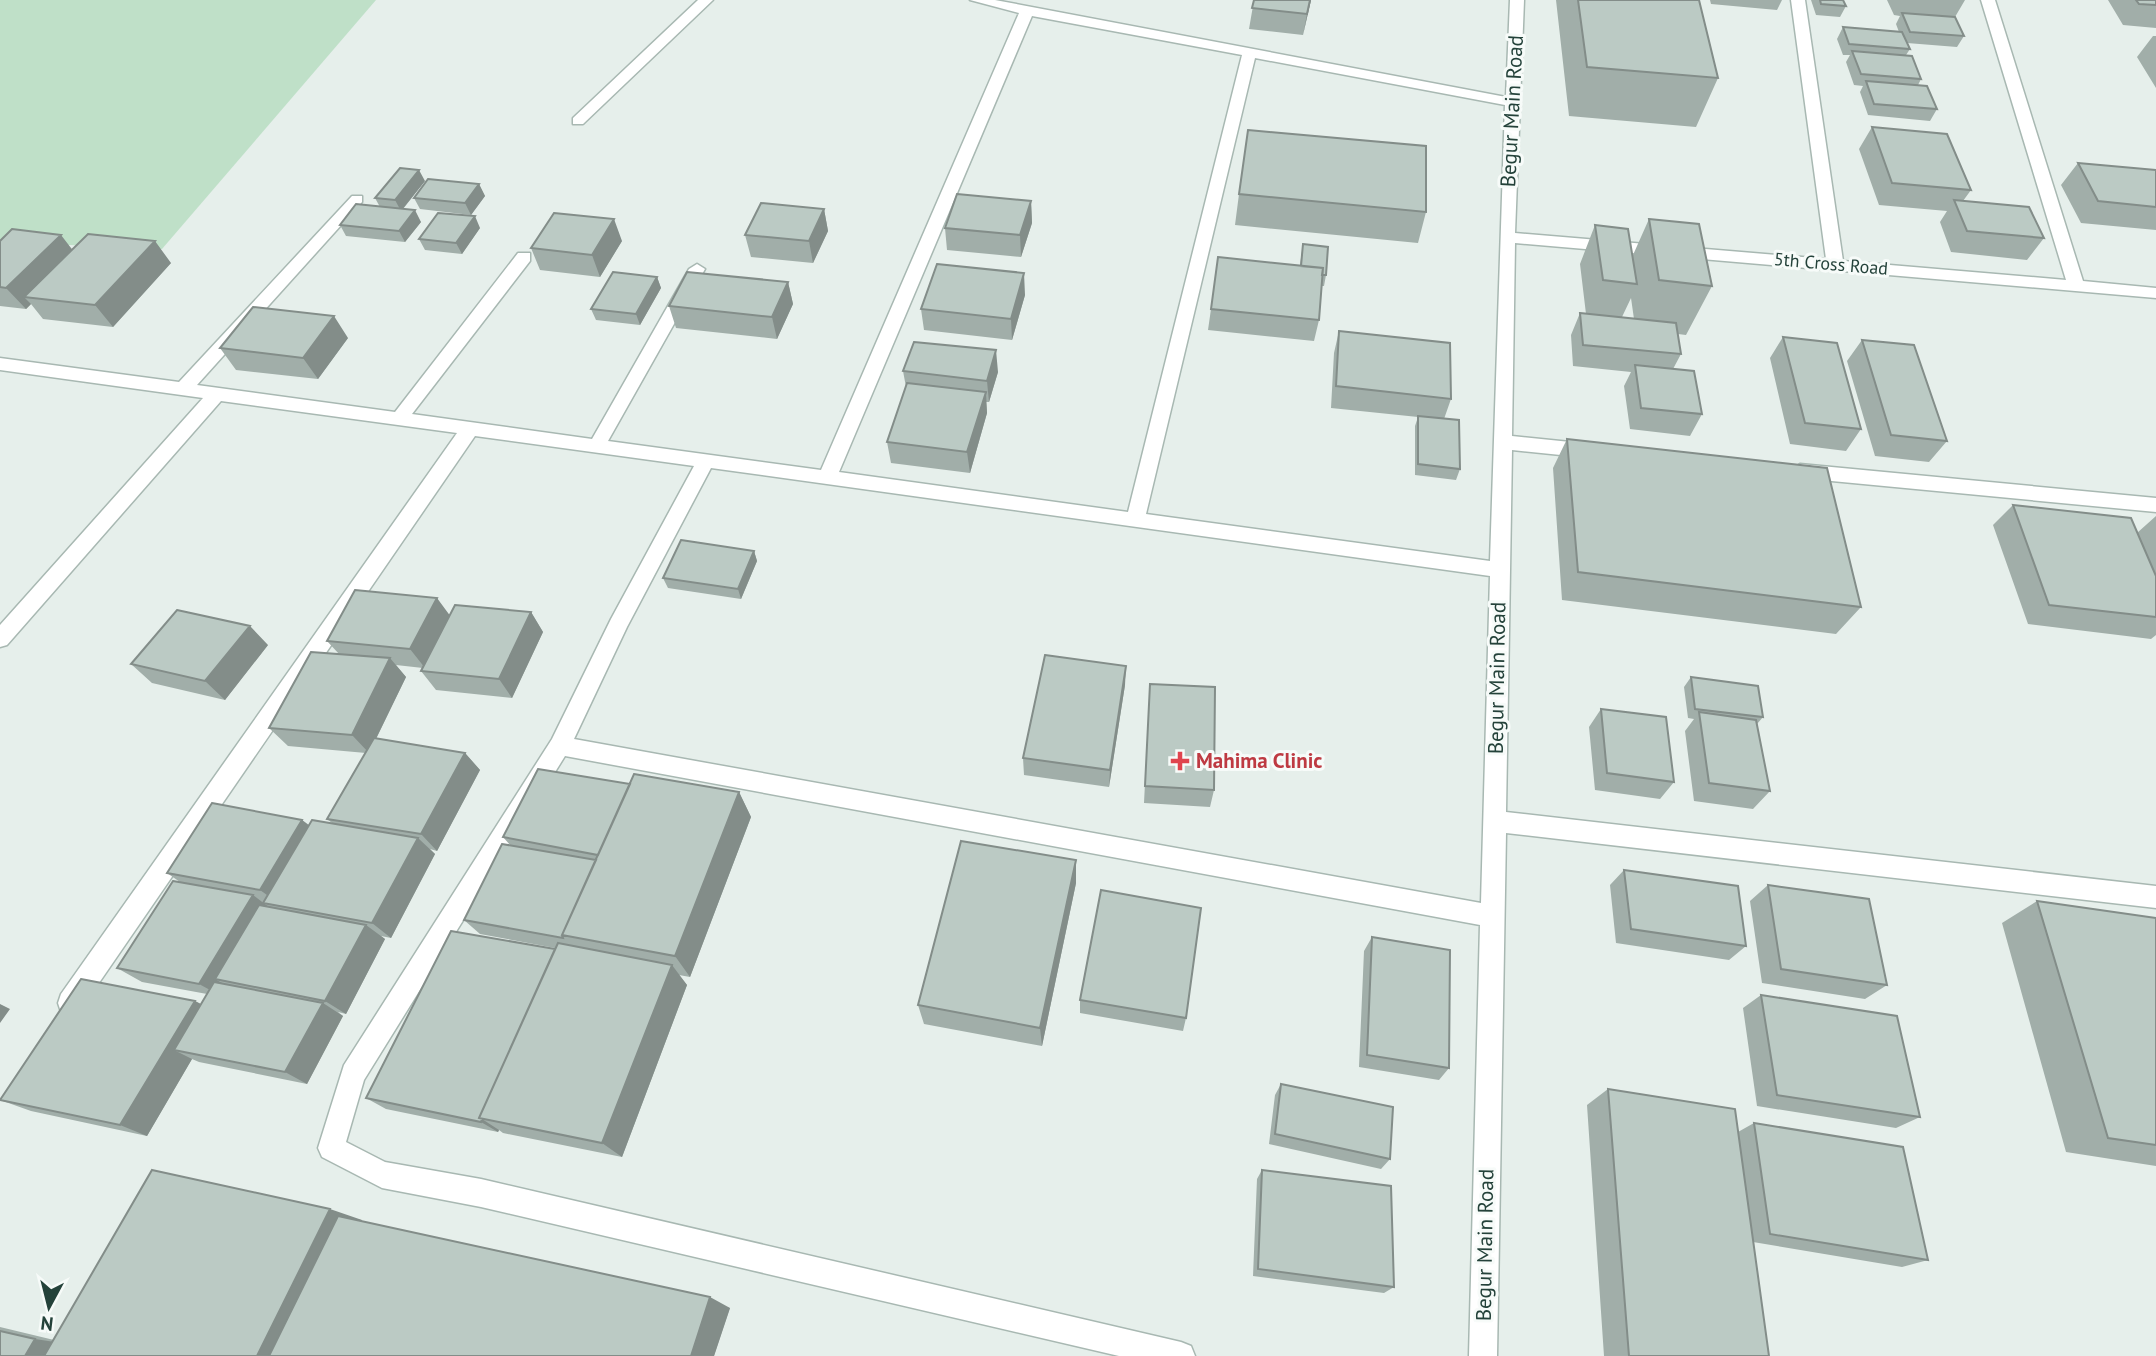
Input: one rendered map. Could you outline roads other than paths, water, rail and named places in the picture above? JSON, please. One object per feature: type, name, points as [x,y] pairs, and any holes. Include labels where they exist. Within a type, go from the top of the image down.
[{"type":"street","points":[[578,121],[706,0]]},
{"type":"street","points":[[976,0],[1027,12],[1511,102]]},
{"type":"street","name":"Begur Main Road","points":[[1482,1356],[1507,237],[1517,0]]},
{"type":"street","points":[[1798,0],[1835,263]]},
{"type":"street","points":[[1988,0],[2076,285]]},
{"type":"street","points":[[827,478],[1027,12]]},
{"type":"street","points":[[1135,520],[1249,53]]},
{"type":"street","points":[[183,389],[358,198]]},
{"type":"street","name":"5th Cross Road","points":[[1507,237],[1835,263],[2156,293]]},
{"type":"street","points":[[399,419],[524,257]]},
{"type":"street","points":[[597,445],[698,268]]},
{"type":"street","points":[[0,364],[1499,570]]},
{"type":"street","points":[[0,639],[217,394]]},
{"type":"street","points":[[61,1016],[470,429]]},
{"type":"street","points":[[1502,442],[1613,453]]},
{"type":"street","points":[[706,461],[618,625],[560,746],[353,1074],[331,1148],[382,1175],[481,1193],[1181,1356]]},
{"type":"street","points":[[1780,469],[2156,505]]},
{"type":"street","points":[[560,746],[1491,916]]},
{"type":"street","points":[[1494,821],[2156,898]]},
{"type":"place","name":"Mahima Clinic","points":[[1180,761]]}]
